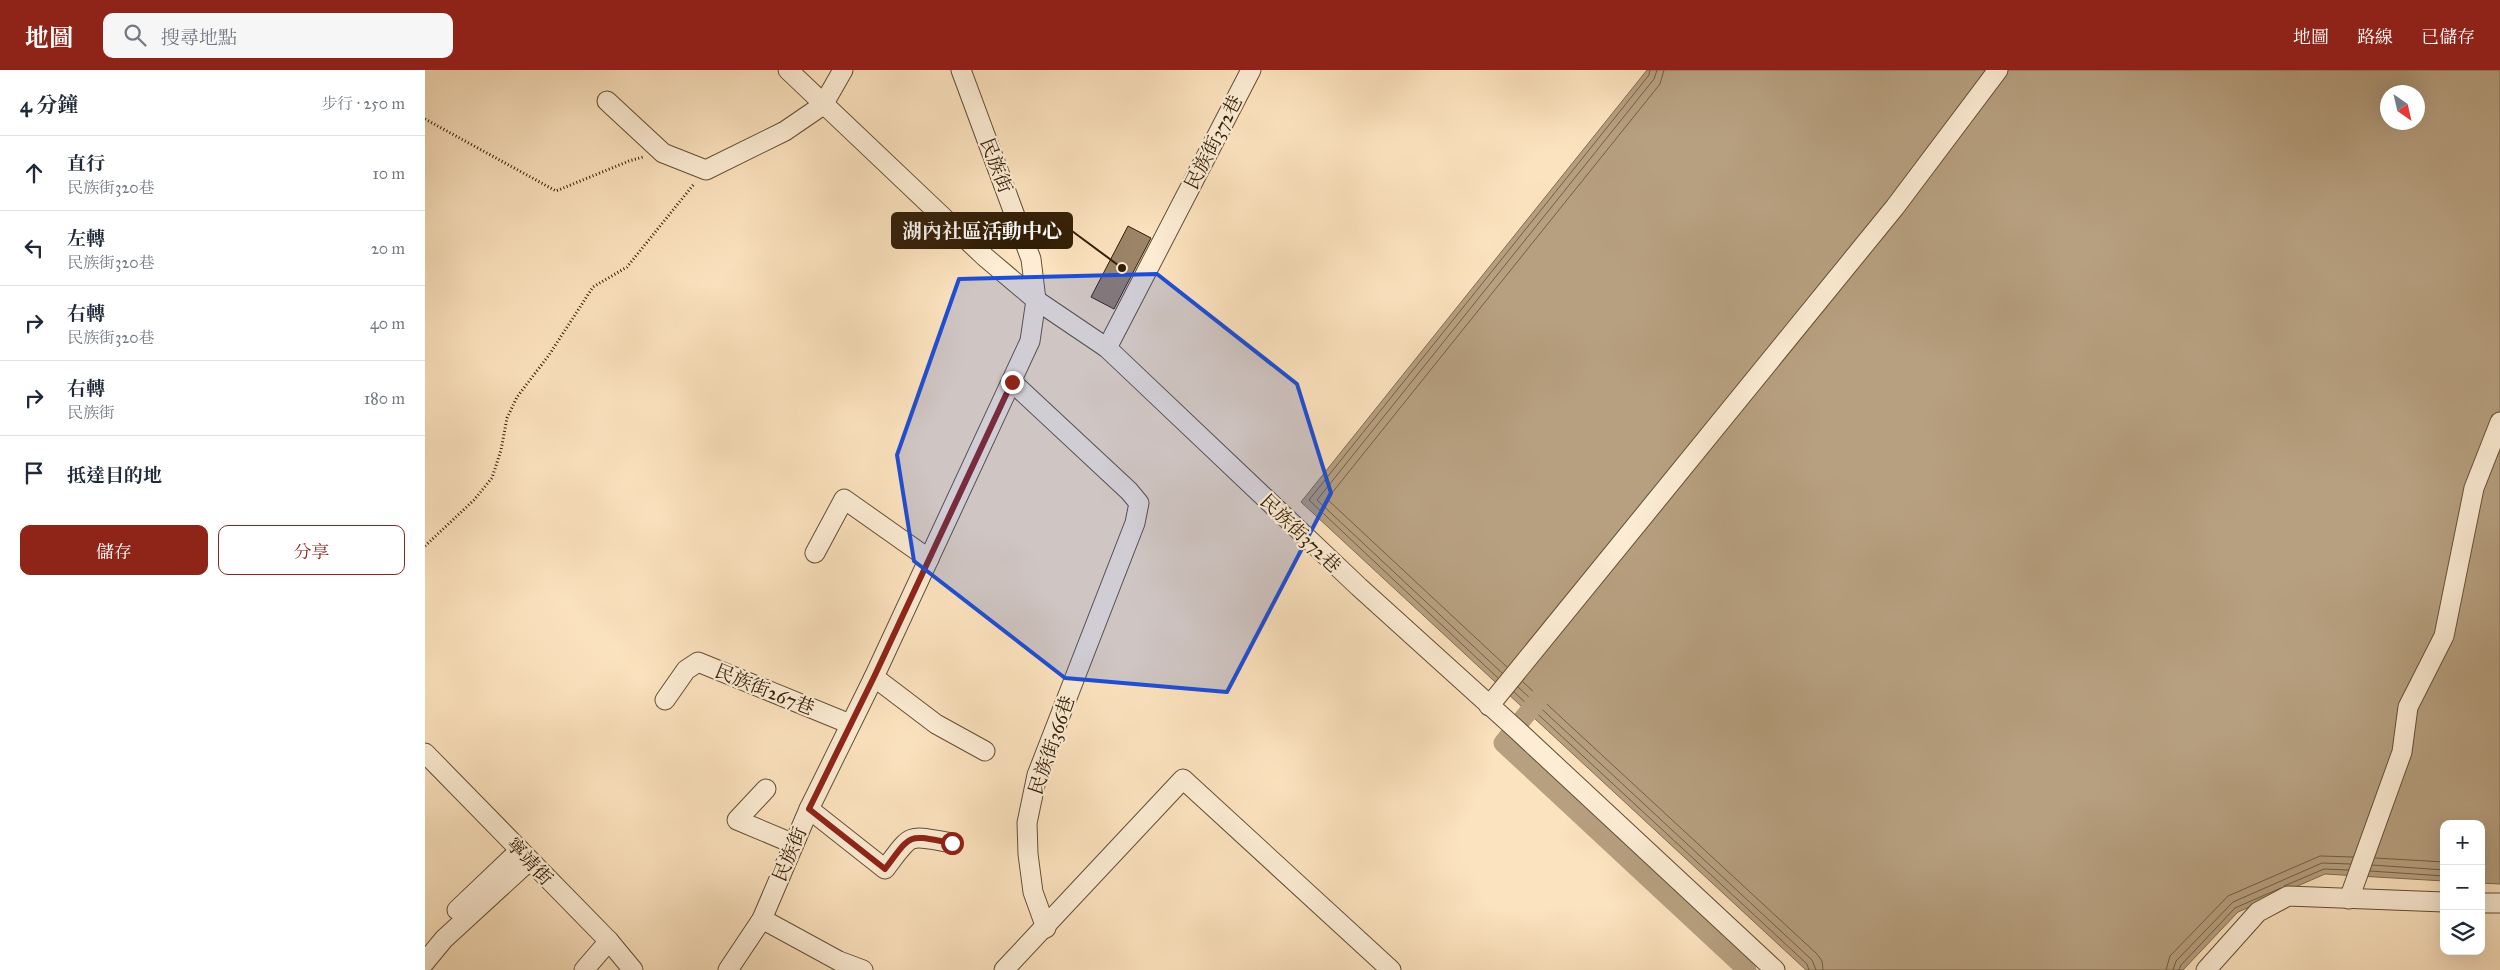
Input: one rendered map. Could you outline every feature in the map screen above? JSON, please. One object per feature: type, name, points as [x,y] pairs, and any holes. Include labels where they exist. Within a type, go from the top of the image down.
[{"type":"street","name":"民族街372巷","points":[[788,70],[985,257],[1036,300],[1107,348],[1359,587],[1516,729],[1775,970]]},
{"type":"street","points":[[607,101],[663,152],[706,170],[785,131],[823,105],[843,70]]},
{"type":"street","name":"民族街","points":[[729,970],[762,919],[809,809],[874,677],[1030,341],[1036,300],[1031,259],[961,70]]},
{"type":"street","name":"民族街372巷","points":[[1107,348],[1251,70]]},
{"type":"street","points":[[1494,710],[1895,207],[1998,70]]},
{"type":"street","name":"民族街366巷","points":[[1012,382],[1129,491],[1139,503],[1135,523],[1037,775],[1027,823],[1028,854],[1033,892],[1046,928]]},
{"type":"street","points":[[2349,899],[2402,752],[2408,707],[2444,636],[2474,488],[2500,422]]},
{"type":"street","points":[[815,553],[845,499],[929,559]]},
{"type":"street","name":"民族街267巷","points":[[665,700],[686,670],[698,662],[850,724]]},
{"type":"street","points":[[874,677],[936,724],[985,751]]},
{"type":"street","name":"寧靖街","points":[[425,754],[609,941],[633,970]]},
{"type":"street","points":[[1004,970],[1046,928],[1183,779],[1391,970]]},
{"type":"street","points":[[766,789],[737,820],[794,844]]},
{"type":"street","points":[[809,809],[885,869],[907,840],[914,836],[952,843]]},
{"type":"street","points":[[425,945],[446,920],[525,856]]},
{"type":"street","points":[[425,962],[444,939],[525,856]]},
{"type":"street","points":[[2207,970],[2258,912],[2287,896],[2440,902]]},
{"type":"street","points":[[2485,902],[2500,903]]},
{"type":"street","points":[[762,919],[839,961],[863,970]]},
{"type":"street","points":[[584,970],[609,941]]},
{"type":"path","points":[[425,119],[556,191],[629,161],[663,152]]},
{"type":"path","points":[[425,546],[474,500],[492,478],[501,450],[507,418],[517,397],[549,355],[593,287],[627,267],[706,170]]},
{"type":"highlighted area","points":[[1157,274],[1297,384],[1331,493],[1227,692],[1065,678],[914,561],[897,455],[959,279]]},
{"type":"water","points":[[1647,70],[2500,70],[2500,884],[2485,883],[2485,820],[2440,820],[2440,881],[2325,874],[2238,912],[2183,970],[1806,970],[1301,502]]},
{"type":"building","points":[[1128,226],[1151,238],[1114,309],[1091,297]]},
{"type":"waterway","points":[[1543,694],[1503,743],[1747,970]]},
{"type":"place","name":"湖內社區活動中心","points":[[1122,268]]},
{"type":"route","points":[[952,843],[914,836],[907,840],[885,869],[809,809],[874,677],[1012,382]]}]
